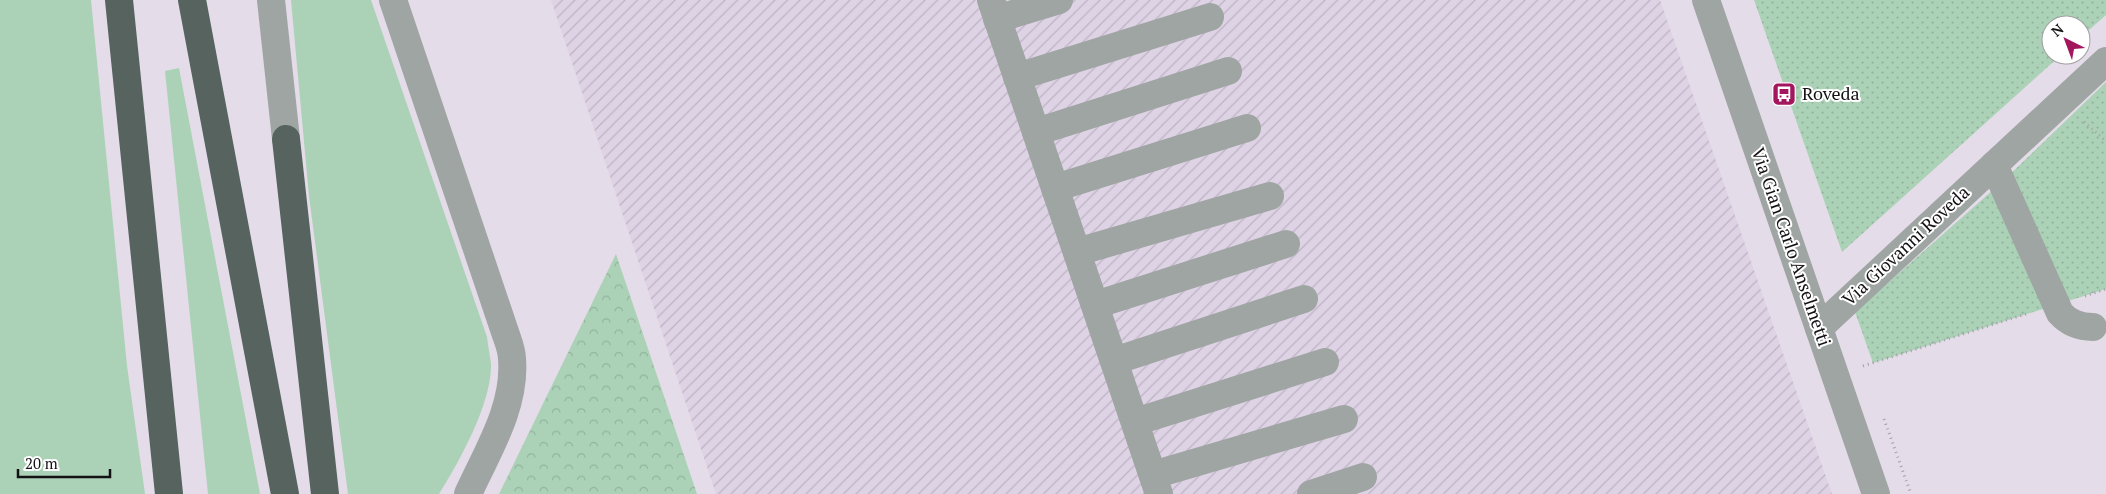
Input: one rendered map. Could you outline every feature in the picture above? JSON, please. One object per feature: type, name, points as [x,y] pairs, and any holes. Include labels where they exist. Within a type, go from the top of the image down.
[{"type":"highway","points":[[119,0],[169,494]]},
{"type":"highway","points":[[192,0],[285,494]]},
{"type":"highway","points":[[286,139],[326,494]]},
{"type":"street","points":[[271,0],[286,139]]},
{"type":"street","points":[[393,0],[506,332],[512,358],[511,388],[504,416],[468,494]]},
{"type":"street","points":[[1059,0],[994,9],[1156,485],[1344,419]]},
{"type":"street","name":"Via Gian Carlo Anselmetti","points":[[1706,0],[1876,494]]},
{"type":"street","points":[[1017,77],[1210,17]]},
{"type":"street","name":"Via Giovanni Roveda","points":[[1819,328],[2106,61]]},
{"type":"street","points":[[1036,132],[1228,71]]},
{"type":"street","points":[[1055,188],[1247,128]]},
{"type":"street","points":[[1994,165],[2055,304],[2066,320],[2082,327],[2092,327]]},
{"type":"street","points":[[1077,252],[1270,196]]},
{"type":"street","points":[[1095,305],[1286,244]]},
{"type":"street","points":[[1114,361],[1304,299]]},
{"type":"street","points":[[1135,422],[1325,362]]},
{"type":"street","points":[[1311,494],[1363,477]]},
{"type":"path","points":[[1835,374],[2106,289]]},
{"type":"shaded area","points":[[551,0],[1660,0],[1832,494],[716,494]]},
{"type":"green space","points":[[0,0],[91,0],[127,366],[145,494],[0,494]]},
{"type":"green space","points":[[291,0],[371,0],[487,337],[491,364],[486,396],[465,449],[439,494],[348,494],[309,196]]},
{"type":"green space","points":[[1754,0],[2106,0],[2106,15],[2091,28],[2091,15],[2041,15],[2041,65],[2050,65],[1842,252]]},
{"type":"green space","points":[[179,68],[260,494],[208,494],[165,71]]},
{"type":"green space","points":[[2106,82],[2106,289],[1873,363],[1855,312],[2002,182]]},
{"type":"green space","points":[[616,254],[697,494],[499,494]]},
{"type":"place","name":"Roveda","points":[[1784,94]]}]
